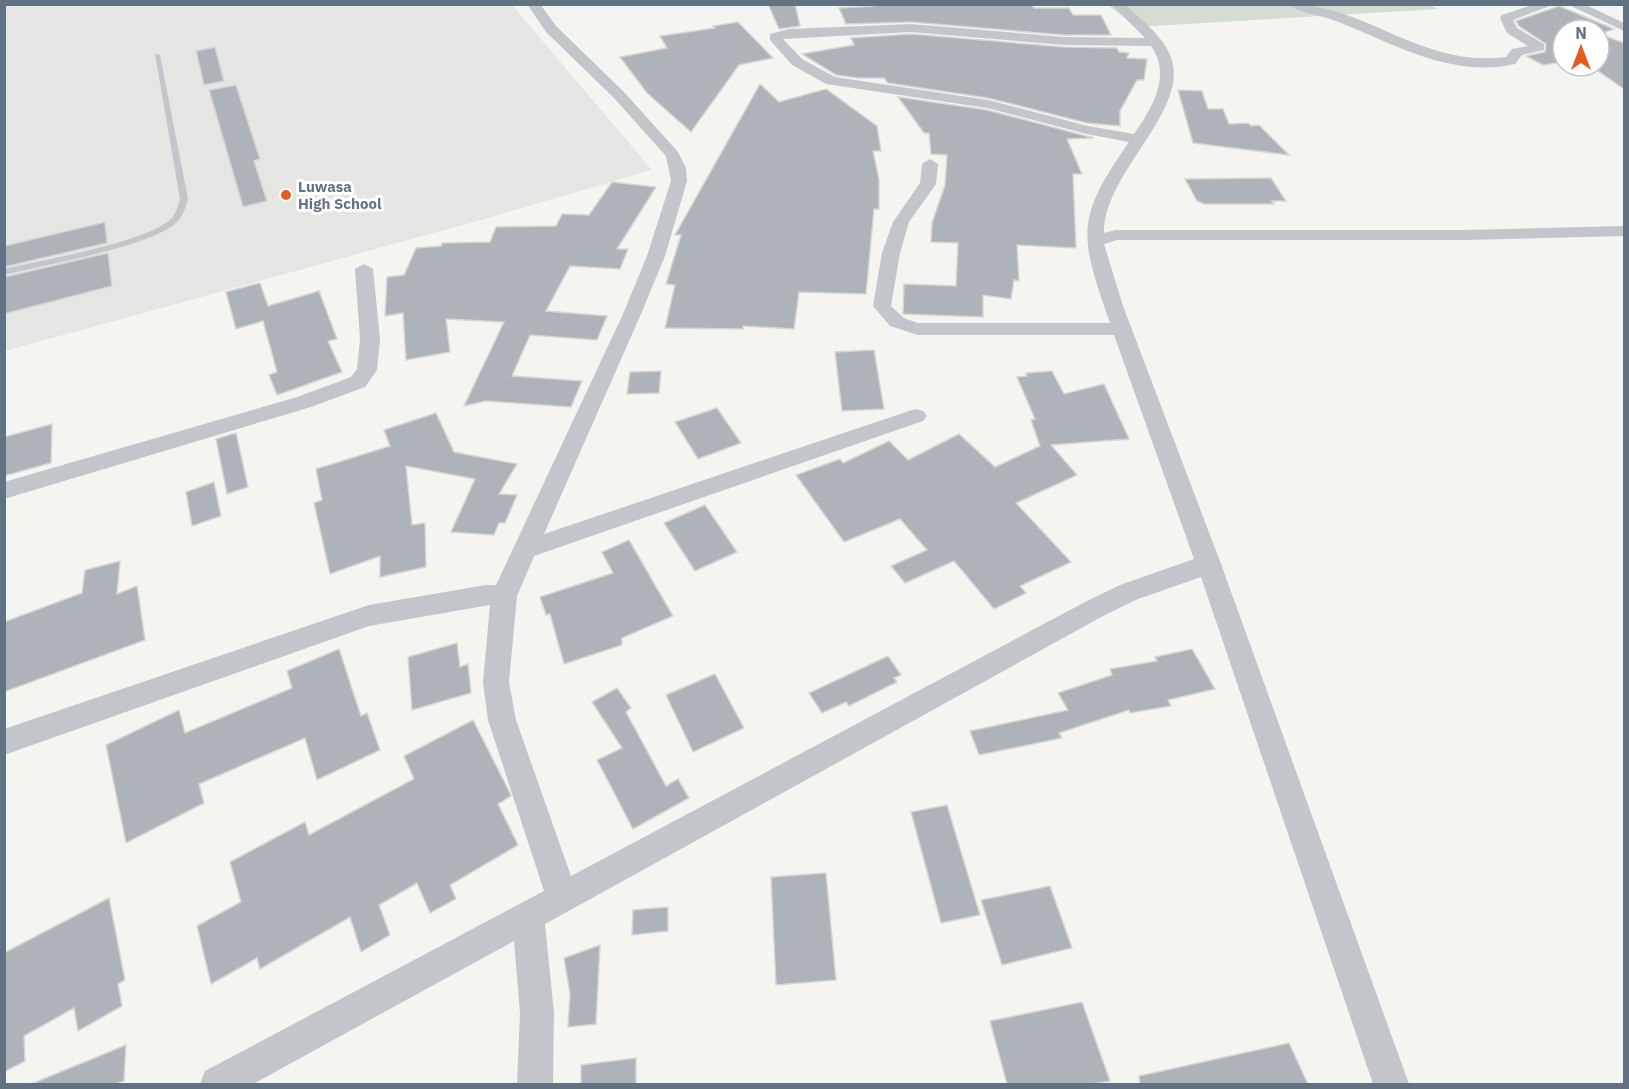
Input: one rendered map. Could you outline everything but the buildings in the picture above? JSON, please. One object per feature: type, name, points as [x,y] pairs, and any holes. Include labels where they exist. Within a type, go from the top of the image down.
[{"type":"street","points":[[533,4],[551,29],[619,95],[673,155],[678,168],[679,181],[656,256],[632,314],[504,596],[496,682],[502,720],[562,897]]},
{"type":"street","points":[[1117,4],[1155,42],[1166,58],[1168,83],[1155,116],[1136,140],[1108,185],[1101,234],[1123,329],[1209,564],[1391,1084]]},
{"type":"street","points":[[1294,4],[1344,19],[1386,39],[1444,58],[1477,64],[1510,61],[1517,52],[1539,47],[1512,30],[1506,18],[1549,4]]},
{"type":"street","points":[[1573,4],[1624,27]]},
{"type":"street","points":[[1136,140],[1077,128],[988,104],[831,81],[797,62],[776,37],[801,32],[911,28],[1064,41],[1155,42]]},
{"type":"street","points":[[930,164],[928,184],[905,212],[891,253],[882,306],[890,317],[902,327],[918,329],[1123,329]]},
{"type":"street","points":[[1101,234],[1464,235],[1624,231]]},
{"type":"street","points":[[4,491],[304,402],[358,382],[367,370],[370,339],[364,269]]},
{"type":"street","points":[[525,549],[916,416]]},
{"type":"street","points":[[218,1084],[1096,608],[1129,592],[1209,564]]},
{"type":"street","points":[[4,742],[369,616],[486,595],[504,596]]},
{"type":"street","points":[[528,916],[537,1013],[535,1084]]},
{"type":"lane","points":[[4,272],[144,236],[169,225],[180,213],[184,199],[157,55]]},
{"type":"shaded area","points":[[1427,4],[1438,9],[1136,27],[1108,5]]},
{"type":"shaded area","name":"Luwasa High School","points":[[5,5],[512,5],[652,170],[481,220],[5,351]]},
{"type":"place","name":"Luwasa High School","points":[[286,195]]}]
